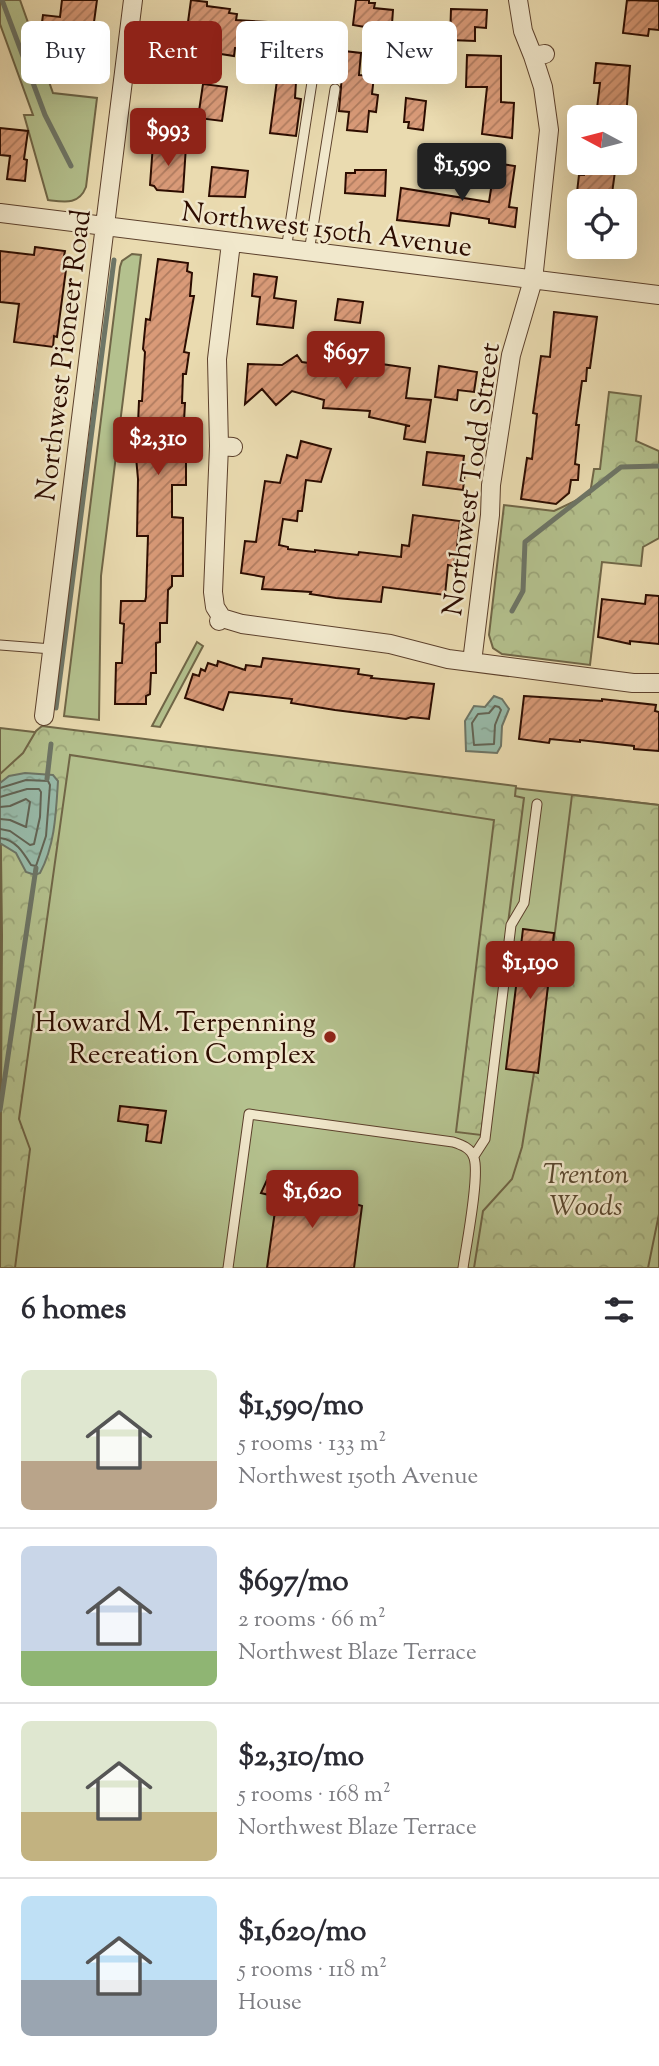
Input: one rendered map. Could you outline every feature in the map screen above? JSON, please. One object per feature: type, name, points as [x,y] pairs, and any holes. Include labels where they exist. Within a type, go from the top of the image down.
[{"type":"street","name":"Northwest Pioneer Road","points":[[44,716],[133,0]]},
{"type":"street","name":"Northwest Todd Street","points":[[472,662],[490,515],[491,485],[511,355],[533,280],[549,130],[539,55],[523,31],[517,0]]},
{"type":"street","name":"Northwest 150th Avenue","points":[[0,213],[654,294]]},
{"type":"street","points":[[231,243],[217,359],[226,446],[213,593],[220,619],[390,644],[431,656],[472,662],[633,683],[659,683]]},
{"type":"lane","points":[[286,250],[311,84]]},
{"type":"lane","points":[[309,252],[334,89]]},
{"type":"lane","points":[[0,645],[52,649]]},
{"type":"lane","points":[[474,1156],[485,1139],[511,925],[524,903],[537,804]]},
{"type":"lane","points":[[228,1268],[249,1114],[453,1142],[469,1149],[474,1156],[476,1174],[463,1268]]},
{"type":"green space","points":[[0,0],[20,0],[27,21],[21,21],[21,82],[0,24]]},
{"type":"green space","points":[[22,84],[50,84],[53,93],[97,98],[86,187],[75,200],[48,200],[24,115],[33,115]]},
{"type":"green space","points":[[132,254],[141,255],[101,576],[99,720],[64,716],[120,267],[122,261]]},
{"type":"green space","points":[[609,392],[641,396],[636,441],[659,451],[659,538],[643,547],[641,566],[602,562],[590,665],[502,654],[493,648],[489,635],[504,505],[554,511],[590,494],[594,469],[600,469]]},
{"type":"green space","points":[[197,642],[203,646],[160,727],[152,726]]},
{"type":"green space","points":[[42,726],[516,786],[515,796],[524,798],[481,1135],[456,1132],[494,820],[70,755],[19,1119],[30,1149],[15,1268],[0,1268],[0,774],[23,753]]},
{"type":"green space","name":"Howard M. Terpenning Recreation Complex","points":[[0,728],[659,805],[659,1268],[0,1268]]},
{"type":"green space","name":"Trenton Woods","points":[[572,795],[659,805],[659,1214],[648,1268],[474,1268],[483,1211],[512,1179],[522,1147],[549,980]]},
{"type":"water","points":[[494,696],[502,699],[509,709],[502,726],[501,746],[497,753],[466,751],[465,721],[474,706],[485,707]]},
{"type":"water","points":[[25,773],[53,775],[58,781],[52,840],[40,873],[35,875],[26,872],[16,853],[0,843],[0,783],[9,776]]},
{"type":"building","points":[[62,0],[97,0],[94,21],[42,21],[43,15],[60,17]]},
{"type":"building","points":[[191,0],[207,2],[207,6],[230,9],[229,13],[237,14],[236,20],[252,21],[236,21],[234,56],[222,54],[222,21],[188,21]]},
{"type":"building","points":[[356,0],[369,0],[369,3],[375,3],[374,8],[393,10],[392,21],[362,21],[362,26],[353,25]]},
{"type":"building","points":[[627,0],[659,1],[659,30],[649,29],[648,36],[623,33]]},
{"type":"building","points":[[451,9],[487,10],[486,28],[475,27],[475,41],[457,40],[457,21],[451,21]]},
{"type":"building","points":[[348,51],[361,53],[359,75],[362,75],[362,84],[373,84],[372,94],[378,95],[376,112],[369,111],[367,132],[347,130],[349,112],[339,111],[341,84],[348,84]]},
{"type":"building","points":[[467,55],[501,56],[501,102],[514,103],[512,138],[482,134],[487,87],[466,87]]},
{"type":"building","points":[[596,63],[630,66],[627,105],[597,105],[600,83],[594,83]]},
{"type":"building","points":[[203,84],[227,87],[222,121],[198,118]]},
{"type":"building","points":[[276,84],[296,84],[295,98],[301,99],[296,136],[270,133]]},
{"type":"building","points":[[406,98],[426,101],[423,130],[408,128],[409,122],[404,122]]},
{"type":"building","points":[[0,128],[28,131],[24,159],[27,160],[25,181],[7,179],[10,156],[0,155]]},
{"type":"building","points":[[153,144],[186,146],[183,192],[157,190],[150,185]]},
{"type":"building","points":[[495,163],[515,166],[509,207],[517,208],[515,227],[489,223],[489,219],[451,213],[449,226],[397,220],[401,188],[489,202]]},
{"type":"building","points":[[212,167],[248,171],[245,197],[209,196]]},
{"type":"building","points":[[355,170],[386,170],[385,196],[345,193],[346,173],[355,173]]},
{"type":"building","points":[[579,175],[615,175],[613,189],[577,189]]},
{"type":"building","points":[[35,247],[65,251],[63,261],[67,262],[57,337],[54,336],[53,347],[14,342],[19,304],[0,302],[0,251],[34,255]]},
{"type":"building","points":[[158,259],[188,263],[187,271],[192,273],[190,296],[194,296],[184,352],[189,353],[186,374],[183,374],[182,403],[185,403],[182,458],[186,459],[186,485],[172,485],[172,517],[183,518],[183,576],[172,576],[172,586],[168,590],[167,623],[160,623],[160,642],[156,643],[156,673],[151,673],[150,694],[146,696],[146,704],[115,704],[116,663],[122,663],[124,624],[120,623],[121,601],[145,601],[146,597],[148,536],[137,536],[136,457],[144,457],[145,424],[138,424],[139,401],[142,401],[146,319],[150,320]]},
{"type":"building","points":[[254,274],[277,277],[274,298],[296,301],[293,328],[257,324],[260,297],[252,296]]},
{"type":"building","points":[[338,299],[363,302],[360,323],[335,320]]},
{"type":"building","points":[[554,312],[597,317],[590,368],[587,368],[586,381],[582,381],[576,425],[579,425],[575,464],[579,465],[578,480],[571,480],[569,493],[556,504],[521,499],[527,458],[532,459],[537,414],[533,413],[541,356],[550,357]]},
{"type":"building","points":[[297,355],[302,362],[373,372],[374,363],[410,368],[406,398],[431,400],[425,442],[404,439],[406,426],[410,426],[369,417],[370,411],[323,408],[324,400],[292,391],[276,405],[262,389],[245,404],[248,364],[282,365]]},
{"type":"building","points":[[439,366],[477,372],[474,392],[458,390],[457,400],[435,397]]},
{"type":"building","points":[[301,441],[331,449],[321,482],[306,480],[302,511],[298,511],[297,521],[283,519],[279,545],[288,549],[315,552],[358,555],[359,552],[401,557],[402,545],[409,546],[413,515],[460,521],[453,566],[448,565],[445,595],[383,587],[381,602],[336,598],[310,594],[311,592],[262,589],[264,577],[241,573],[245,541],[256,542],[265,481],[280,483],[287,455],[297,458]]},
{"type":"building","points":[[427,452],[464,456],[463,490],[423,485]]},
{"type":"building","points":[[646,595],[659,596],[659,644],[630,641],[630,644],[598,637],[602,599],[645,604]]},
{"type":"building","points":[[263,658],[359,669],[358,674],[372,676],[371,678],[434,684],[429,719],[406,719],[335,710],[291,703],[292,699],[229,692],[223,710],[185,698],[193,674],[199,676],[201,669],[205,671],[208,663],[217,666],[218,661],[245,670],[246,665],[261,667]]},
{"type":"building","points":[[524,696],[602,699],[656,705],[655,711],[659,712],[659,751],[580,740],[550,739],[549,743],[519,739]]},
{"type":"building","points":[[523,929],[554,933],[538,1073],[506,1069]]},
{"type":"building","points":[[120,1106],[166,1111],[161,1143],[146,1141],[148,1125],[118,1121]]},
{"type":"building","points":[[267,1180],[311,1196],[313,1191],[362,1206],[354,1268],[267,1268],[277,1197],[261,1193]]},
{"type":"waterway","points":[[2,0],[45,115],[71,166]]},
{"type":"waterway","points":[[56,708],[114,260]]},
{"type":"waterway","points":[[512,611],[523,591],[525,542],[621,467],[659,466]]},
{"type":"waterway","points":[[47,779],[51,744]]},
{"type":"waterway","points":[[0,1110],[36,868]]},
{"type":"place","name":"Howard M. Terpenning Recreation Complex","points":[[330,1037]]}]
